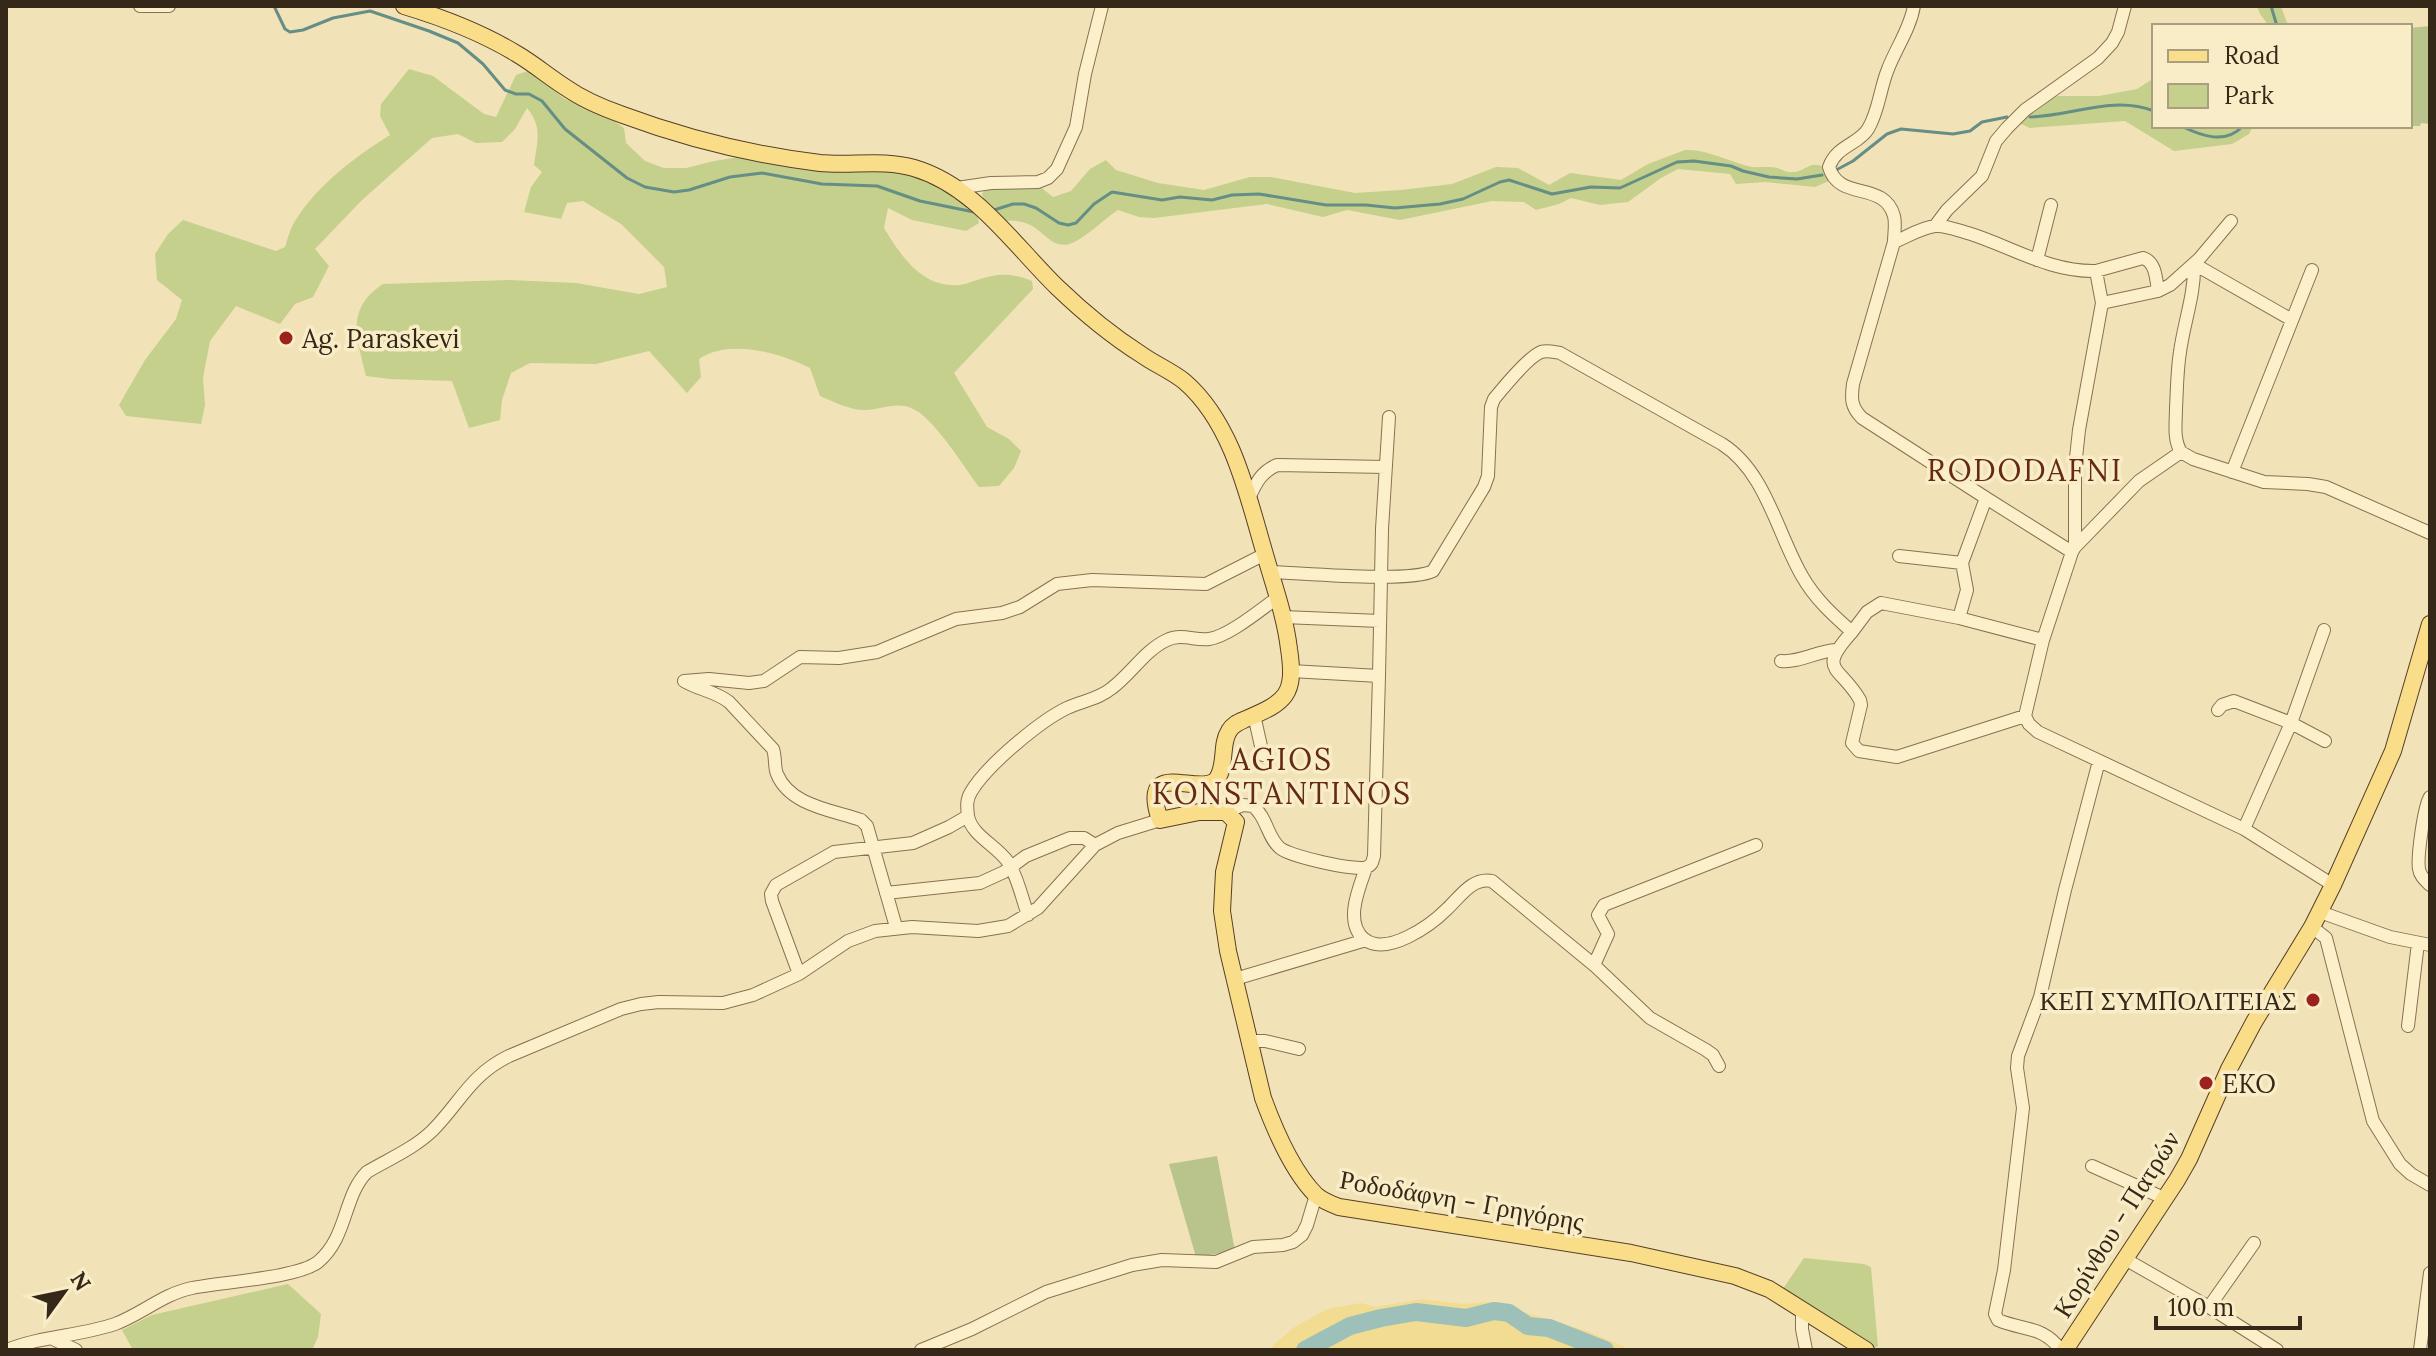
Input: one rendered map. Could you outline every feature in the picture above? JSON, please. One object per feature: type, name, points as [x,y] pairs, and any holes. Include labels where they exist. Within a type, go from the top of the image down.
[{"type":"main road","points":[[404,6],[444,18],[491,39],[520,55],[568,90],[624,116],[713,143],[800,160],[835,164],[885,162],[931,174],[957,188],[978,205],[1059,289],[1088,314],[1137,352],[1185,382],[1199,397],[1228,445],[1249,498],[1288,638],[1291,671],[1281,701],[1236,723],[1227,734],[1221,770],[1213,782],[1207,785],[1173,782],[1159,788],[1154,801],[1160,820],[1199,812],[1226,812]]},
{"type":"main road","name":"Κορίνθου - Πατρών","points":[[2063,1350],[2166,1199],[2189,1159],[2229,1069],[2320,912],[2393,751],[2430,624]]},
{"type":"main road","name":"Ροδοδάφνη - Γρηγόρης","points":[[1226,812],[1236,822],[1224,872],[1222,911],[1226,943],[1249,1041],[1271,1121],[1285,1149],[1316,1195],[1339,1207],[1616,1251],[1716,1271],[1760,1285],[1866,1350]]},
{"type":"street","points":[[140,6],[169,6]]},
{"type":"street","points":[[957,188],[991,183],[1038,182],[1057,169],[1076,127],[1102,6]]},
{"type":"street","points":[[1914,6],[1909,26],[1888,69],[1875,114],[1866,132],[1839,151],[1829,167],[1832,178],[1838,184],[1877,195],[1894,218],[1894,242],[1851,400],[1862,418],[1986,498],[2074,549]]},
{"type":"street","points":[[1935,226],[1982,176],[1996,141],[2017,118],[2098,58],[2112,43],[2125,6]]},
{"type":"street","points":[[2037,260],[2051,205]]},
{"type":"street","points":[[2102,303],[2158,291],[2170,285],[2194,264],[2231,221]]},
{"type":"street","points":[[1894,242],[1935,226],[1950,227],[1996,242],[2065,270],[2096,271],[2143,258],[2152,264],[2158,291]]},
{"type":"street","points":[[2194,264],[2292,320]]},
{"type":"street","points":[[2194,264],[2195,283],[2180,352],[2177,393],[2176,433],[2181,452],[2193,459],[2264,482],[2326,487],[2430,533]]},
{"type":"street","points":[[2232,472],[2312,270]]},
{"type":"street","points":[[2096,271],[2102,303],[2075,467],[2074,549],[2043,640],[2025,716],[2038,732],[2244,829],[2333,885]]},
{"type":"street","points":[[1271,572],[1420,576],[1437,566],[1484,487],[1489,467],[1491,407],[1494,399],[1539,352],[1555,352],[1722,444],[1741,458],[1760,489],[1802,576],[1829,612],[1852,632]]},
{"type":"street","points":[[1389,417],[1381,576],[1374,856],[1357,893],[1354,917],[1358,931],[1366,940],[1381,945],[1394,943],[1414,934],[1446,910],[1463,891],[1485,880],[1492,881],[1594,965],[1650,1018],[1706,1050],[1719,1066]]},
{"type":"street","points":[[2074,549],[2139,481],[2181,452]]},
{"type":"street","points":[[1249,498],[1260,476],[1277,465],[1386,467]]},
{"type":"street","points":[[1959,618],[1967,590],[1962,563],[1986,498]]},
{"type":"street","points":[[896,927],[867,826],[861,820],[806,802],[786,786],[775,770],[773,749],[729,702],[684,681],[764,681],[800,657],[839,658],[877,652],[956,619],[1002,613],[1020,607],[1057,584],[1092,580],[1206,584],[1265,554]]},
{"type":"street","points":[[1899,556],[1962,563]]},
{"type":"street","points":[[1028,915],[1011,866],[1001,853],[975,832],[968,816],[967,800],[975,785],[1038,726],[1070,706],[1111,689],[1166,640],[1184,636],[1213,639],[1277,598]]},
{"type":"street","points":[[2025,716],[1897,757],[1859,751],[1852,743],[1860,700],[1833,661],[1836,650],[1867,612],[1881,603],[1959,618],[2043,640]]},
{"type":"street","points":[[1283,617],[1380,621]]},
{"type":"street","points":[[2244,829],[2291,723],[2324,630]]},
{"type":"street","points":[[1781,661],[1836,650]]},
{"type":"street","points":[[1291,671],[1379,676]]},
{"type":"street","points":[[2218,710],[2234,701],[2291,723],[2325,741]]},
{"type":"street","points":[[1254,715],[1263,755]]},
{"type":"street","points":[[2063,1350],[2047,1334],[2013,1327],[1998,1320],[1995,1314],[2004,1270],[2023,1108],[2018,1056],[2040,997],[2061,903],[2099,761]]},
{"type":"street","points":[[2430,797],[2425,808],[2419,870],[2430,885]]},
{"type":"street","points":[[1226,812],[1243,805],[1253,806],[1261,813],[1274,841],[1287,852],[1352,868],[1366,868]]},
{"type":"street","points":[[799,974],[772,901],[773,888],[780,881],[834,852],[922,840],[968,816]]},
{"type":"street","points":[[7,1350],[114,1324],[158,1300],[191,1288],[296,1272],[315,1264],[329,1250],[339,1232],[361,1178],[419,1142],[434,1129],[477,1077],[509,1056],[621,1009],[659,1002],[731,1002],[753,995],[799,974],[848,941],[875,931],[896,927],[990,930],[1008,926],[1028,915],[1048,898],[1095,845],[1118,833],[1160,820]]},
{"type":"street","points":[[886,893],[973,885],[990,880],[1026,856],[1070,838],[1084,838],[1095,845]]},
{"type":"street","points":[[1594,965],[1608,934],[1598,915],[1604,905],[1756,845]]},
{"type":"street","points":[[2320,912],[2390,937],[2424,944],[2408,1026]]},
{"type":"street","points":[[2312,927],[2326,938],[2373,1121],[2400,1164],[2430,1185]]},
{"type":"street","points":[[1235,979],[1366,940]]},
{"type":"street","points":[[1249,1041],[1265,1041],[1299,1049]]},
{"type":"street","points":[[2092,1166],[2166,1199]]},
{"type":"street","points":[[921,1350],[972,1329],[1046,1292],[1132,1265],[1162,1260],[1216,1262],[1253,1247],[1293,1242],[1302,1235],[1307,1225],[1316,1195]]},
{"type":"street","points":[[2209,1307],[2254,1243]]},
{"type":"street","points":[[2125,1259],[2277,1350]]},
{"type":"street","points":[[2420,1350],[2430,1273]]},
{"type":"street","points":[[1802,1309],[1806,1350]]},
{"type":"street","points":[[53,1339],[76,1350]]},
{"type":"green space","points":[[2257,6],[2281,6],[2287,24],[2268,24]]},
{"type":"green space","points":[[2430,26],[2430,124],[2421,123],[2420,126],[2412,126],[2412,28]]},
{"type":"green space","points":[[409,69],[433,76],[484,114],[496,117],[516,75],[528,71],[565,99],[610,118],[624,128],[626,143],[645,161],[664,168],[686,168],[752,155],[913,173],[937,184],[976,212],[979,223],[966,231],[912,220],[888,208],[884,228],[905,259],[923,276],[946,285],[961,285],[999,275],[1018,276],[1032,281],[1033,289],[954,373],[987,427],[1009,439],[1021,451],[1014,468],[999,486],[979,487],[938,431],[920,413],[900,406],[867,410],[849,408],[820,396],[810,368],[784,357],[754,350],[725,349],[699,359],[701,377],[687,393],[649,351],[596,364],[530,363],[511,373],[502,400],[500,420],[469,428],[452,381],[366,376],[357,337],[359,314],[371,294],[383,284],[509,280],[576,283],[639,294],[667,287],[664,267],[621,224],[583,201],[567,203],[561,219],[524,212],[531,187],[542,172],[534,165],[537,128],[527,108],[515,129],[502,142],[476,143],[458,134],[432,138],[362,200],[315,249],[329,266],[313,297],[295,304],[280,324],[236,306],[210,341],[203,378],[205,405],[201,424],[126,416],[119,405],[145,360],[176,319],[182,300],[157,280],[155,254],[168,234],[183,220],[276,251],[285,247],[295,221],[316,193],[351,162],[390,135],[380,116],[381,104]]},
{"type":"green space","points":[[2152,80],[2152,128],[2252,128],[2249,134],[2232,144],[2174,151],[2125,121],[2030,128],[2019,123],[2054,96],[2099,96],[2137,89]]},
{"type":"green space","points":[[1685,150],[1752,167],[1774,167],[1788,172],[1819,165],[1824,167],[1829,181],[1815,187],[1765,182],[1736,184],[1730,174],[1678,169],[1628,202],[1600,205],[1571,198],[1536,210],[1524,202],[1492,201],[1400,220],[1347,210],[1323,217],[1267,204],[1154,218],[1118,210],[1084,237],[1066,245],[1056,243],[1027,223],[1004,221],[986,205],[982,194],[986,188],[1038,185],[1053,197],[1071,191],[1090,169],[1106,160],[1116,170],[1158,183],[1204,190],[1250,177],[1271,177],[1355,193],[1401,190],[1452,184],[1496,167],[1518,168],[1549,185],[1570,173],[1621,180],[1648,164]]},
{"type":"green space","points":[[1217,1156],[1235,1251],[1196,1257],[1169,1164]]},
{"type":"green space","points":[[1804,1258],[1871,1267],[1878,1347],[1846,1332],[1782,1290]]},
{"type":"green space","points":[[288,1284],[321,1314],[318,1337],[312,1350],[133,1350],[122,1330],[152,1315]]},
{"type":"sand","points":[[1422,1299],[1463,1304],[1489,1302],[1587,1331],[1632,1350],[1268,1350],[1293,1328],[1327,1309],[1361,1303],[1375,1307]]},
{"type":"waterway","points":[[274,6],[285,29],[290,32],[333,18],[370,11],[458,43],[483,64],[505,90],[529,94],[542,101],[565,129],[627,178],[645,187],[674,192],[730,177],[762,173],[822,184],[877,186],[920,201],[974,212]]},
{"type":"waterway","points":[[2271,6],[2276,24]]},
{"type":"waterway","points":[[2030,117],[2123,105],[2152,110]]},
{"type":"waterway","points":[[1838,169],[1887,134],[1901,129],[1953,134],[1970,131],[1982,122],[2007,117]]},
{"type":"waterway","points":[[2186,128],[2213,137],[2229,135],[2241,128]]},
{"type":"waterway","points":[[994,210],[1024,204],[1068,225],[1076,223],[1094,204],[1112,192],[1162,200],[1180,197],[1212,200],[1232,195],[1259,194],[1326,205],[1395,208],[1463,199],[1509,180],[1552,194],[1591,187],[1620,188],[1677,162],[1694,161],[1731,166],[1769,177],[1797,179],[1822,175]]},
{"type":"waterway","points":[[1305,1350],[1350,1326],[1381,1318],[1416,1312],[1466,1318],[1494,1311],[1509,1313],[1528,1326],[1549,1328],[1605,1350]]},
{"type":"place","name":"Ag. Paraskevi","points":[[286,338]]},
{"type":"place","name":"ΚΕΠ ΣΥΜΠΟΛΙΤΕΙΑΣ","points":[[2313,1000]]},
{"type":"place","name":"EKO","points":[[2206,1083]]},
{"type":"district","name":"RODODAFNI","points":[[2025,470]]},
{"type":"district","name":"AGIOS KONSTANTINOS","points":[[1282,776]]}]
